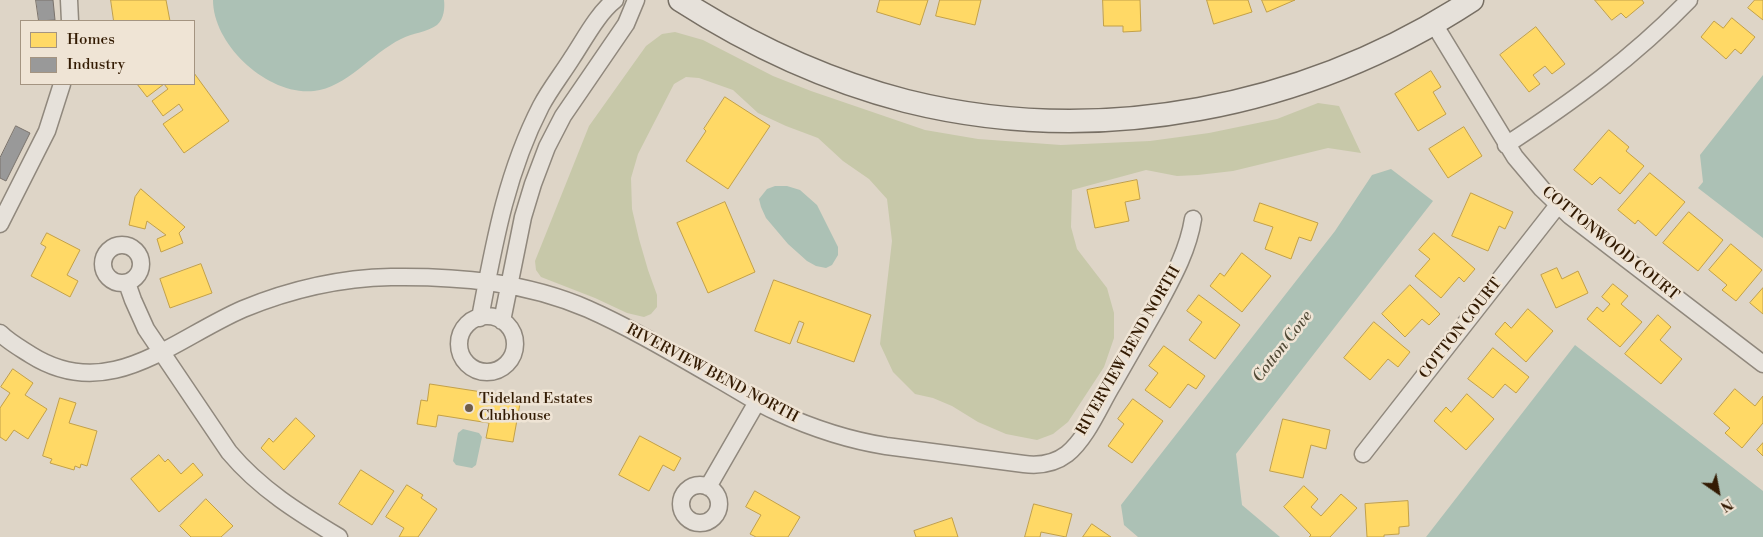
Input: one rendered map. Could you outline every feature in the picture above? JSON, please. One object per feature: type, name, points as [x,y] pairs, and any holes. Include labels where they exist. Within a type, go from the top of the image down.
[{"type":"street","points":[[70,0],[70,20]]},
{"type":"street","points":[[480,318],[501,212],[515,166],[542,105],[577,50],[608,6],[615,0]]},
{"type":"street","points":[[502,321],[524,217],[533,184],[547,147],[563,116],[626,24],[636,0]]},
{"type":"street","points":[[680,0],[779,56],[857,86],[908,101],[958,111],[1003,117],[1058,120],[1151,117],[1213,107],[1260,96],[1349,66],[1434,24],[1472,0]]},
{"type":"street","points":[[1506,145],[1572,101],[1619,66],[1689,0]]},
{"type":"street","name":"COTTONWOOD COURT","points":[[1434,24],[1506,145],[1524,170],[1558,205],[1763,364]]},
{"type":"street","points":[[577,50],[599,65]]},
{"type":"street","points":[[0,224],[47,131],[62,85]]},
{"type":"street","name":"COTTON COURT","points":[[1364,454],[1558,205]]},
{"type":"street","name":"RIVERVIEW BEND NORTH","points":[[0,333],[45,363],[84,373],[101,373],[117,370],[161,352],[244,308],[292,292],[340,282],[387,277],[451,278],[487,281],[510,285],[571,302],[601,315],[663,347],[775,412],[817,429],[865,443],[1040,465],[1053,462],[1068,453],[1086,430],[1177,269],[1188,242],[1193,219]]},
{"type":"street","points":[[127,283],[142,322],[219,438],[244,469],[289,506],[339,537]]},
{"type":"street","points":[[480,318],[495,318],[502,321],[514,336],[515,350],[512,358],[498,370],[489,372],[472,368],[461,354],[461,336],[465,328],[480,318]]},
{"type":"street","points":[[708,487],[757,402]]},
{"type":"shaded area","points":[[675,32],[703,40],[773,76],[811,91],[925,130],[978,139],[1061,145],[1150,141],[1209,133],[1277,119],[1318,103],[1339,106],[1361,153],[1328,148],[1233,171],[1198,175],[1177,176],[1146,170],[1072,190],[1071,227],[1077,249],[1107,288],[1114,313],[1114,338],[1104,367],[1068,422],[1053,434],[1037,440],[1006,434],[978,422],[952,406],[933,398],[915,394],[893,372],[880,344],[892,241],[887,199],[869,179],[843,161],[818,138],[758,113],[733,90],[699,78],[686,77],[674,84],[638,154],[631,178],[632,209],[648,270],[657,295],[657,307],[651,314],[644,317],[627,313],[541,277],[536,270],[535,261],[589,126],[646,46],[662,34]]},
{"type":"water","points":[[213,0],[444,0],[444,6],[443,17],[437,25],[390,45],[337,84],[314,91],[296,90],[279,85],[262,76],[246,64],[222,34],[215,17]]},
{"type":"water","points":[[1763,75],[1763,238],[1698,188],[1703,182],[1700,155]]},
{"type":"water","name":"Cotton Cove","points":[[1391,169],[1433,201],[1236,454],[1242,505],[1280,537],[1138,537],[1124,525],[1121,505],[1335,231],[1372,175]]},
{"type":"water","points":[[775,186],[787,186],[800,190],[817,205],[838,247],[838,255],[832,265],[826,268],[816,266],[807,261],[788,244],[766,218],[759,199],[767,189]]},
{"type":"water","points":[[1575,345],[1763,491],[1763,537],[1426,537]]},
{"type":"water","points":[[463,429],[479,433],[482,437],[476,465],[472,468],[456,465],[453,461],[458,433]]},
{"type":"building: Homes","points":[[111,0],[166,0],[170,20],[114,20]]},
{"type":"building: Homes","points":[[880,0],[928,0],[920,25],[877,12]]},
{"type":"building: Homes","points":[[940,0],[981,0],[975,25],[936,16]]},
{"type":"building: Homes","points":[[1103,0],[1140,0],[1141,31],[1123,32],[1123,26],[1104,26]]},
{"type":"building: Homes","points":[[1207,0],[1248,0],[1252,12],[1214,24]]},
{"type":"building: Homes","points":[[1262,0],[1295,0],[1267,12]]},
{"type":"building: Homes","points":[[1595,0],[1642,0],[1644,3],[1626,18],[1621,13],[1612,20]]},
{"type":"building: Homes","points":[[1755,0],[1763,0],[1763,20],[1748,8]]},
{"type":"building: Homes","points":[[1732,18],[1755,37],[1741,54],[1735,49],[1726,59],[1701,37],[1714,21],[1723,28]]},
{"type":"building: Homes","points":[[1536,27],[1565,64],[1552,74],[1545,66],[1533,75],[1540,84],[1529,92],[1500,55]]},
{"type":"building: Homes","points":[[1431,71],[1441,87],[1433,92],[1446,114],[1418,131],[1395,94]]},
{"type":"building: Homes","points":[[195,74],[229,121],[184,153],[163,124],[183,110],[179,104],[163,116],[152,101],[168,89],[165,85],[195,85]]},
{"type":"building: Homes","points":[[138,85],[163,85],[147,97]]},
{"type":"building: Homes","points":[[725,97],[770,126],[728,189],[686,161]]},
{"type":"building: Homes","points":[[1464,127],[1482,156],[1448,178],[1429,149]]},
{"type":"building: Homes","points":[[1609,130],[1629,147],[1626,151],[1644,166],[1620,194],[1600,177],[1592,185],[1574,170]]},
{"type":"building: Homes","points":[[1650,173],[1685,202],[1656,236],[1638,220],[1635,224],[1618,210]]},
{"type":"building: Homes","points":[[1137,180],[1140,199],[1125,202],[1129,221],[1095,228],[1087,190]]},
{"type":"building: Homes","points":[[141,189],[185,227],[179,233],[183,243],[161,252],[157,239],[166,235],[147,221],[145,229],[129,225],[135,197]]},
{"type":"building: Homes","points":[[1471,193],[1513,212],[1505,229],[1499,226],[1488,251],[1452,236]]},
{"type":"building: Homes","points":[[725,202],[755,272],[708,293],[677,223]]},
{"type":"building: Homes","points":[[1260,203],[1318,223],[1311,241],[1299,237],[1291,259],[1265,249],[1273,227],[1254,221]]},
{"type":"building: Homes","points":[[1689,212],[1723,240],[1698,271],[1663,243]]},
{"type":"building: Homes","points":[[47,233],[80,250],[67,275],[78,281],[70,297],[31,276],[46,247],[41,244]]},
{"type":"building: Homes","points":[[1434,233],[1475,269],[1464,282],[1459,277],[1441,298],[1415,276],[1430,259],[1419,250]]},
{"type":"building: Homes","points":[[1731,244],[1762,270],[1736,301],[1722,290],[1727,285],[1709,270]]},
{"type":"building: Homes","points":[[1242,253],[1271,276],[1242,312],[1210,286],[1220,273],[1224,276]]},
{"type":"building: Homes","points":[[201,264],[212,293],[170,308],[160,279]]},
{"type":"building: Homes","points":[[1557,268],[1562,279],[1578,271],[1588,293],[1556,308],[1541,275]]},
{"type":"building: Homes","points":[[774,280],[871,315],[854,362],[797,342],[804,323],[799,321],[790,344],[755,331]]},
{"type":"building: Homes","points":[[1613,284],[1628,296],[1621,304],[1642,322],[1620,347],[1587,319],[1597,307],[1603,312],[1610,304],[1602,297]]},
{"type":"building: Homes","points":[[1410,285],[1440,314],[1429,325],[1422,319],[1405,337],[1382,314]]},
{"type":"building: Homes","points":[[1763,288],[1763,314],[1750,303]]},
{"type":"building: Homes","points":[[1199,295],[1240,325],[1215,359],[1189,340],[1202,322],[1187,311]]},
{"type":"building: Homes","points":[[1528,309],[1553,331],[1526,362],[1495,334],[1505,322],[1511,328]]},
{"type":"building: Homes","points":[[1658,315],[1671,327],[1660,340],[1682,359],[1661,384],[1625,354]]},
{"type":"building: Homes","points":[[1374,322],[1410,352],[1398,367],[1388,359],[1370,380],[1344,358]]},
{"type":"building: Homes","points":[[1164,346],[1205,376],[1196,389],[1188,384],[1170,408],[1145,390],[1158,373],[1149,366]]},
{"type":"building: Homes","points":[[1493,348],[1529,377],[1516,393],[1505,384],[1493,398],[1468,379]]},
{"type":"building: Homes","points":[[13,369],[33,383],[25,395],[47,409],[28,439],[14,430],[6,441],[0,437],[0,408],[10,393],[1,387]]},
{"type":"building: Homes","name":"Tideland Estates Clubhouse","points":[[430,384],[521,398],[513,442],[486,438],[489,423],[438,415],[436,427],[417,424],[421,400],[427,401]]},
{"type":"building: Homes","points":[[1735,389],[1755,406],[1763,396],[1763,423],[1742,448],[1725,433],[1730,428],[1714,414]]},
{"type":"building: Homes","points":[[1467,394],[1494,419],[1466,450],[1434,421],[1446,407],[1451,412]]},
{"type":"building: Homes","points":[[60,398],[76,403],[69,423],[97,431],[87,466],[81,464],[80,468],[75,466],[74,470],[50,463],[52,459],[43,456]]},
{"type":"building: Homes","points":[[1133,399],[1163,421],[1132,463],[1108,446],[1124,424],[1118,419]]},
{"type":"building: Homes","points":[[296,418],[315,436],[284,470],[261,448],[269,438],[273,442]]},
{"type":"building: Homes","points":[[1283,419],[1330,430],[1326,449],[1311,445],[1303,478],[1270,471]]},
{"type":"building: Homes","points":[[640,436],[681,458],[674,471],[663,465],[649,491],[619,475]]},
{"type":"building: Homes","points":[[1763,443],[1763,456],[1757,450]]},
{"type":"building: Homes","points":[[159,455],[165,462],[168,459],[181,474],[193,463],[203,475],[159,512],[131,479]]},
{"type":"building: Homes","points":[[361,470],[394,491],[372,525],[339,504]]},
{"type":"building: Homes","points":[[407,485],[423,495],[421,498],[437,509],[418,537],[399,537],[404,528],[386,517]]},
{"type":"building: Homes","points":[[1304,486],[1318,499],[1311,507],[1321,516],[1341,494],[1357,508],[1330,537],[1309,537],[1311,535],[1284,507]]},
{"type":"building: Homes","points":[[755,491],[800,517],[788,537],[756,537],[750,534],[761,515],[746,507]]},
{"type":"building: Homes","points":[[206,499],[233,526],[221,537],[191,537],[180,526]]},
{"type":"building: Homes","points":[[1408,501],[1409,526],[1399,527],[1399,534],[1384,535],[1384,537],[1367,537],[1365,504]]},
{"type":"building: Homes","points":[[1034,504],[1072,514],[1066,537],[1041,532],[1040,537],[1025,537]]},
{"type":"building: Homes","points":[[952,518],[958,537],[916,537],[914,531]]},
{"type":"building: Homes","points":[[1092,524],[1111,537],[1083,537]]},
{"type":"building: Industry","points":[[36,0],[53,0],[55,20],[39,20]]},
{"type":"building: Industry","points":[[16,126],[30,133],[6,181],[0,178],[0,158]]},
{"type":"place","name":"Tideland Estates Clubhouse","points":[[469,408]]}]
